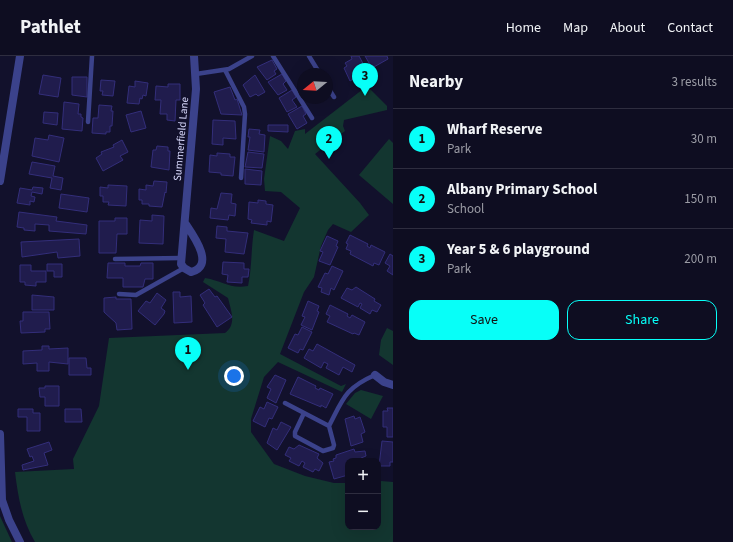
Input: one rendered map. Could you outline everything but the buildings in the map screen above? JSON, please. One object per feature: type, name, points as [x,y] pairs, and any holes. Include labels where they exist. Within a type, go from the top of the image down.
[{"type":"street","points":[[0,181],[20,56]]},
{"type":"street","name":"Summerfield Lane","points":[[184,268],[181,264],[196,74],[194,56]]},
{"type":"street","points":[[184,268],[191,272],[197,270],[202,265],[200,247],[185,223]]},
{"type":"street","points":[[375,375],[384,382],[393,386]]},
{"type":"street","points":[[0,434],[2,500],[9,520],[20,542]]},
{"type":"lane","points":[[88,122],[92,56]]},
{"type":"lane","points":[[196,74],[225,70],[252,56]]},
{"type":"lane","points":[[274,56],[312,118]]},
{"type":"lane","points":[[309,56],[316,68]]},
{"type":"lane","points":[[225,70],[244,107],[245,114],[241,178]]},
{"type":"lane","points":[[115,259],[182,258]]},
{"type":"lane","points":[[120,294],[136,295],[184,268]]},
{"type":"lane","points":[[304,413],[295,432],[295,436],[323,451],[333,448],[334,445],[329,426],[347,392],[359,382],[375,375]]},
{"type":"lane","points":[[285,403],[329,426]]},
{"type":"green space","points":[[367,86],[387,106],[387,110],[344,120],[343,126],[345,131],[315,154],[360,203],[369,215],[351,232],[333,224],[328,230],[321,246],[314,277],[304,292],[280,354],[341,386],[346,384],[342,392],[278,362],[264,377],[251,419],[251,432],[274,464],[305,476],[334,483],[345,483],[345,530],[381,530],[381,481],[393,482],[393,542],[35,542],[21,508],[15,472],[74,469],[73,459],[99,406],[109,338],[225,333],[229,329],[232,321],[232,312],[228,298],[203,282],[205,278],[231,286],[248,286],[254,230],[284,241],[300,208],[281,192],[265,191],[264,179],[270,136],[281,141],[288,149],[295,131],[305,129],[305,134]]},
{"type":"green space","points":[[389,139],[393,143],[393,204],[359,175]]},
{"type":"green space","points":[[387,328],[393,331],[393,365],[379,355],[381,340]]},
{"type":"green space","points":[[361,390],[383,396],[371,419],[346,404],[355,393]]},
{"type":"green space","points":[[0,516],[12,542],[0,542]]},
{"type":"place","name":"Year 5 & 6 playground","points":[[365,96]]},
{"type":"place","name":"Albany Primary School","points":[[329,159]]},
{"type":"place","name":"Wharf Reserve","points":[[188,370]]}]
